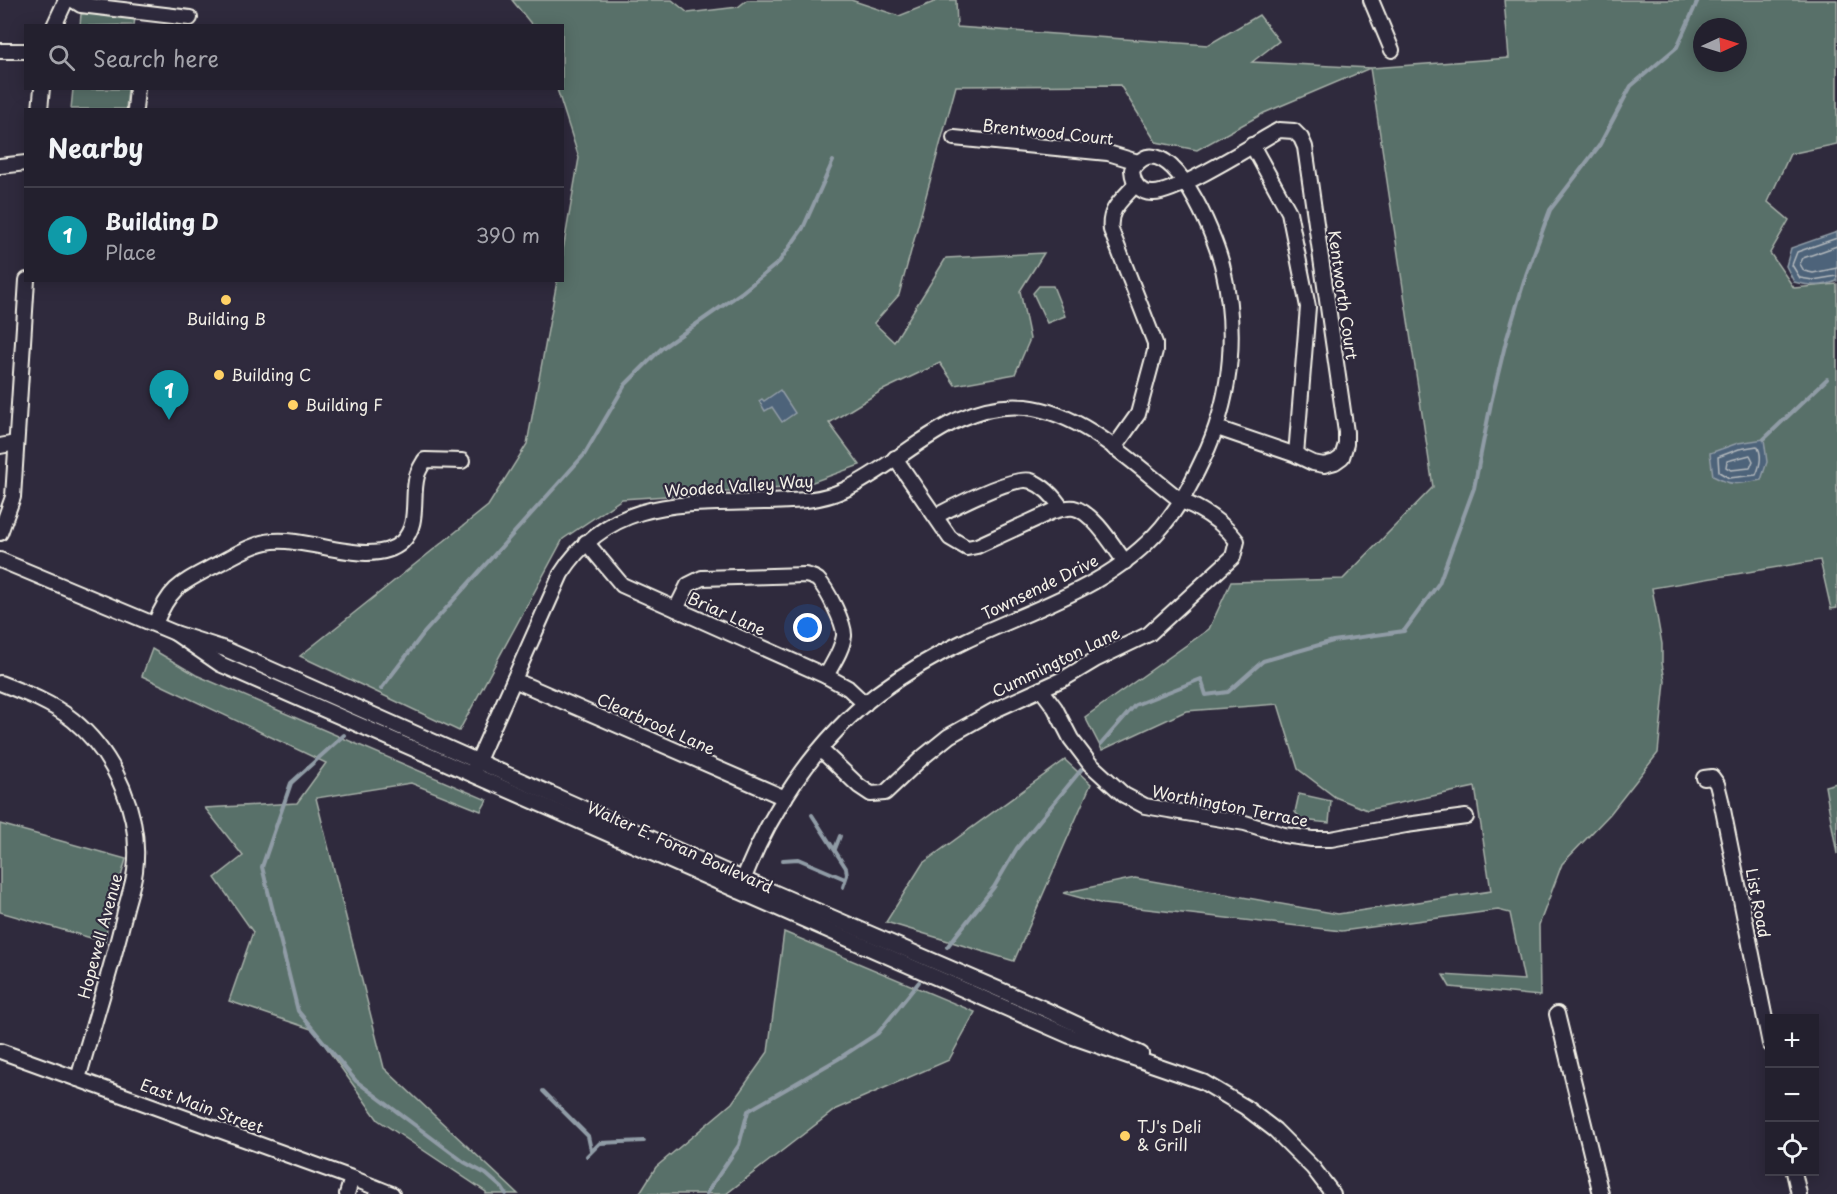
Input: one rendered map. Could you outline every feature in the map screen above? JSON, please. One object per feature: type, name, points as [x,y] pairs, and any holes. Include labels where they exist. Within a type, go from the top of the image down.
[{"type":"street","points":[[55,24],[66,0]]},
{"type":"street","points":[[73,0],[143,19],[190,18]]},
{"type":"street","points":[[1371,0],[1392,50]]},
{"type":"street","points":[[0,51],[24,51]]},
{"type":"street","points":[[40,108],[42,90]]},
{"type":"street","points":[[135,108],[137,90]]},
{"type":"street","name":"Kentworth Court","points":[[1184,183],[1279,130],[1294,131],[1301,138],[1305,147],[1345,420],[1346,444],[1342,457],[1324,465],[1312,463],[1296,455],[1217,428]]},
{"type":"street","name":"Brentwood Court","points":[[954,138],[1108,153],[1138,162]]},
{"type":"street","points":[[1252,145],[1289,212],[1308,307],[1296,455]]},
{"type":"street","name":"Townsende Drive","points":[[741,885],[765,832],[785,798],[820,750],[865,704],[895,681],[943,652],[1074,593],[1125,562],[1162,528],[1191,487],[1217,428],[1228,380],[1231,315],[1228,288],[1221,259],[1206,220],[1172,166],[1155,157],[1138,162]]},
{"type":"street","points":[[1138,162],[1132,170],[1135,185],[1142,191],[1156,193],[1184,183]]},
{"type":"street","points":[[0,166],[24,163]]},
{"type":"street","points":[[1114,448],[1138,414],[1155,351],[1155,343],[1111,230],[1110,219],[1113,210],[1135,185]]},
{"type":"street","points":[[0,533],[13,497],[27,282]]},
{"type":"street","name":"Wooded Valley Way","points":[[472,774],[561,574],[574,554],[586,542],[612,523],[636,513],[654,508],[693,504],[798,501],[822,498],[851,486],[928,435],[962,417],[986,409],[1012,406],[1038,408],[1064,417],[1114,448],[1182,502]]},
{"type":"street","points":[[0,446],[16,443]]},
{"type":"street","points":[[896,458],[950,538],[967,548],[977,546],[1062,509],[1075,508],[1089,516],[1125,562]]},
{"type":"street","points":[[155,624],[168,597],[184,582],[263,543],[282,541],[372,553],[388,550],[403,541],[413,524],[417,475],[425,460],[462,461]]},
{"type":"street","points":[[936,516],[1011,481],[1030,480],[1048,492],[1062,509]]},
{"type":"street","name":"Cummington Lane","points":[[820,750],[871,794],[885,793],[949,736],[995,710],[1149,634],[1233,557],[1237,541],[1227,527],[1182,502]]},
{"type":"street","name":"Briar Lane","points":[[586,542],[622,585],[826,675],[848,688],[865,704]]},
{"type":"street","name":"Walter E. Foran Boulevard","points":[[0,560],[176,633],[225,649],[478,760],[741,885]]},
{"type":"street","points":[[676,609],[688,585],[702,579],[805,575],[812,577],[822,586],[842,621],[844,630],[841,648],[826,675]]},
{"type":"street","name":"Walter E. Foran Boulevard","points":[[176,633],[220,664],[472,774],[1042,1008],[1203,1082],[1253,1112],[1295,1148],[1333,1194]]},
{"type":"street","name":"Clearbrook Lane","points":[[514,680],[785,798]]},
{"type":"street","name":"Hopewell Avenue","points":[[0,683],[28,694],[59,711],[87,733],[114,771],[131,813],[135,838],[135,871],[78,1079]]},
{"type":"street","name":"Worthington Terrace","points":[[1041,689],[1055,708],[1071,739],[1090,764],[1124,795],[1145,806],[1235,821],[1293,837],[1312,839],[1466,818]]},
{"type":"street","name":"List Road","points":[[1704,778],[1712,777],[1717,784],[1765,1019]]},
{"type":"street","points":[[1557,1014],[1601,1194]]},
{"type":"street","name":"East Main Street","points":[[0,1051],[392,1194]]},
{"type":"street","points":[[1795,1176],[1799,1194]]},
{"type":"street","points":[[346,1194],[352,1178]]},
{"type":"green space","points":[[512,0],[672,0],[688,13],[738,7],[747,0],[851,0],[899,16],[939,0],[956,0],[957,27],[1208,45],[1259,15],[1279,41],[1252,62],[1371,68],[1509,58],[1504,0],[1837,0],[1837,144],[1790,154],[1768,202],[1789,220],[1770,253],[1794,288],[1837,284],[1837,608],[1831,609],[1820,560],[1652,588],[1662,644],[1665,681],[1658,753],[1610,814],[1562,864],[1539,925],[1540,996],[1450,987],[1443,975],[1524,980],[1510,913],[1498,910],[1342,931],[1103,904],[1063,893],[1135,878],[1338,914],[1491,891],[1475,787],[1367,810],[1335,797],[1298,769],[1278,704],[1186,711],[1102,750],[1085,717],[1209,629],[1231,582],[1343,579],[1433,487],[1370,68],[1264,113],[1197,150],[1156,142],[1120,85],[956,86],[899,295],[874,323],[894,342],[946,258],[1044,253],[1020,291],[1030,339],[1015,374],[955,385],[940,363],[881,391],[829,423],[860,465],[799,487],[622,499],[563,539],[459,731],[300,656],[488,506],[527,444],[557,282],[564,282],[564,244],[579,158],[557,90],[564,90],[564,24],[531,24]]},
{"type":"green space","points":[[90,12],[135,18],[134,24],[80,24],[81,14]]},
{"type":"green space","points":[[73,90],[128,90],[126,108],[71,108]]},
{"type":"green space","points":[[1039,286],[1053,286],[1065,316],[1047,323],[1033,293]]},
{"type":"green space","points":[[152,649],[196,675],[487,800],[481,811],[411,783],[316,798],[384,1068],[518,1194],[486,1194],[378,1120],[314,1030],[229,1001],[253,932],[215,878],[243,856],[205,808],[297,803],[326,763],[142,676]]},
{"type":"green space","points":[[1065,760],[1091,784],[1014,961],[886,922],[923,863]]},
{"type":"green space","points":[[1837,783],[1837,854],[1825,786]]},
{"type":"green space","points":[[1299,794],[1331,801],[1329,823],[1302,820],[1295,812]]},
{"type":"green space","points":[[0,824],[126,859],[108,922],[105,942],[0,912]]},
{"type":"green space","points":[[784,932],[975,1012],[949,1060],[836,1109],[726,1194],[639,1194],[656,1167],[732,1103],[768,1052]]},
{"type":"water","points":[[1837,232],[1837,281],[1816,285],[1794,282],[1786,266],[1791,248]]},
{"type":"water","points":[[780,390],[795,413],[782,422],[772,407],[765,411],[759,401],[762,399],[764,401]]},
{"type":"water","points":[[1764,439],[1767,462],[1761,480],[1737,484],[1713,476],[1710,453],[1738,443]]},
{"type":"waterway","points":[[1101,744],[1135,705],[1201,679],[1206,695],[1228,692],[1263,661],[1333,641],[1404,631],[1439,583],[1474,488],[1506,341],[1526,275],[1550,210],[1599,146],[1631,86],[1677,47],[1698,0]]},
{"type":"waterway","points":[[381,689],[423,634],[584,455],[625,385],[662,348],[741,293],[779,262],[803,228],[833,161]]},
{"type":"waterway","points":[[1764,439],[1827,379]]},
{"type":"waterway","points":[[344,735],[291,783],[262,867],[298,1011],[356,1081],[464,1162],[486,1174],[506,1194]]},
{"type":"waterway","points":[[947,947],[994,887],[1017,848],[1081,770]]},
{"type":"waterway","points":[[812,815],[846,868],[847,875],[843,887]]},
{"type":"waterway","points":[[835,849],[840,836]]},
{"type":"waterway","points":[[783,860],[798,859],[845,879]]},
{"type":"waterway","points":[[706,1194],[739,1145],[748,1111],[878,1033],[919,982]]},
{"type":"waterway","points":[[543,1091],[588,1136],[591,1150]]},
{"type":"waterway","points":[[587,1156],[600,1143],[644,1141]]},
{"type":"place","name":"Building B","points":[[226,300]]},
{"type":"place","name":"Building C","points":[[219,375]]},
{"type":"place","name":"Building F","points":[[293,405]]},
{"type":"place","name":"Building D","points":[[169,420]]},
{"type":"place","name":"TJ's Deli & Grill","points":[[1125,1136]]}]
